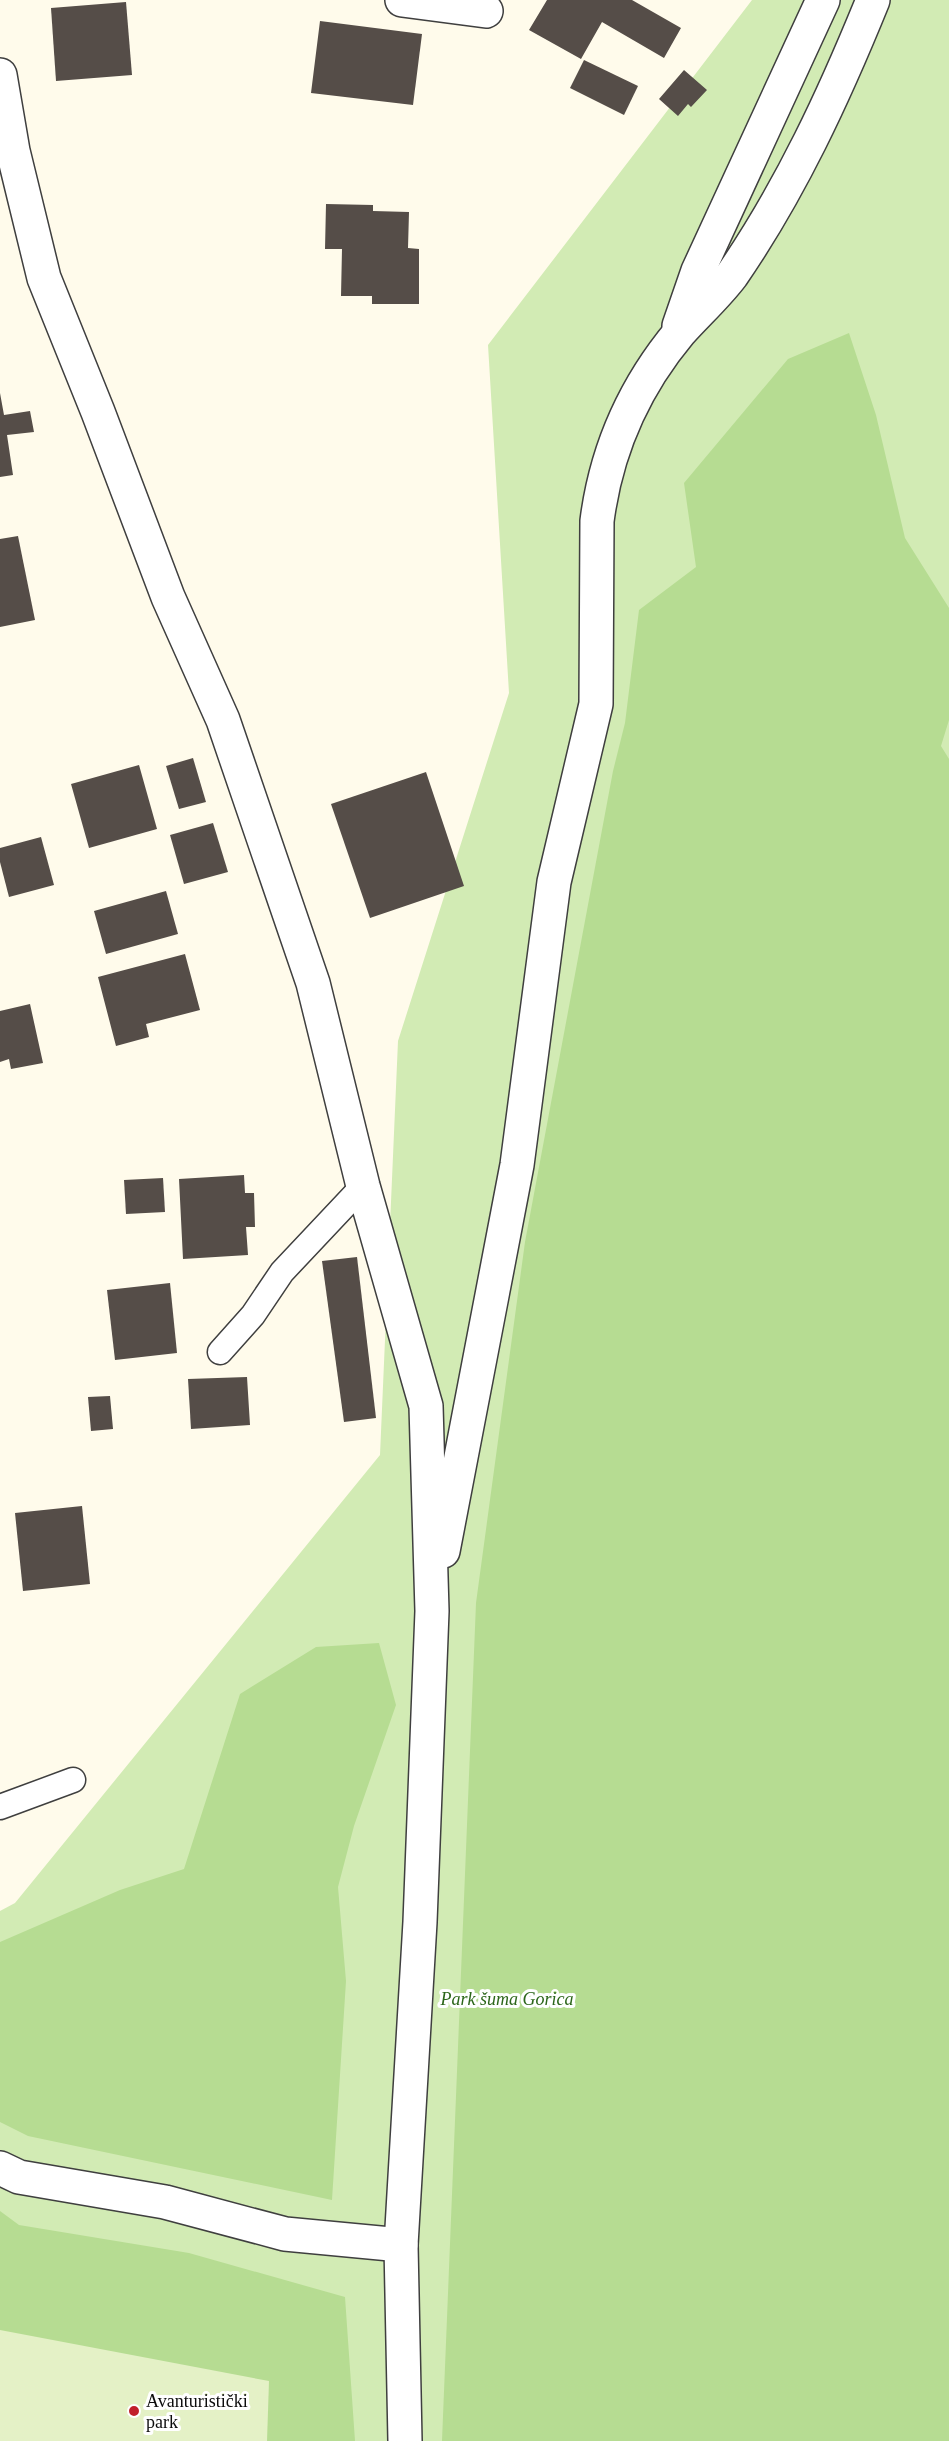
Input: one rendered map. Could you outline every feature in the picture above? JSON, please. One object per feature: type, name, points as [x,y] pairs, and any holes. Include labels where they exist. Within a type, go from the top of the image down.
[{"type":"street","points":[[402,0],[486,11]]},
{"type":"street","points":[[679,333],[684,307],[698,271],[823,0]]},
{"type":"street","points":[[432,1611],[517,1165],[554,882],[596,704],[597,521],[600,498],[612,451],[627,414],[660,358],[679,333],[730,277],[779,200],[837,89],[873,0]]},
{"type":"street","points":[[0,75],[13,151],[44,278],[168,597],[223,720],[313,983],[363,1186],[426,1406],[432,1611],[420,1922],[401,2245],[405,2441]]},
{"type":"street","points":[[0,2168],[19,2177],[165,2202],[285,2234],[401,2245]]},
{"type":"lane","points":[[220,1352],[253,1315],[282,1272],[363,1186]]},
{"type":"lane","points":[[0,1808],[73,1780]]},
{"type":"green space","name":"Park šuma Gorica","points":[[752,0],[949,0],[949,2441],[0,2441],[0,1911],[15,1903],[380,1455],[398,1041],[509,693],[488,345]]},
{"type":"green space","points":[[849,333],[876,415],[905,538],[949,608],[949,720],[941,746],[949,759],[949,2441],[442,2441],[476,1603],[525,1242],[613,771],[625,723],[639,610],[696,567],[684,483],[788,359]]},
{"type":"green space","points":[[379,1643],[396,1705],[354,1826],[338,1887],[346,1981],[332,2200],[28,2136],[0,2122],[0,1942],[120,1890],[184,1869],[240,1694],[316,1647]]},
{"type":"green space","points":[[0,2211],[19,2225],[189,2253],[345,2297],[355,2441],[0,2441]]},
{"type":"green space","name":"Avanturistički park","points":[[0,2330],[269,2381],[267,2441],[0,2441]]},
{"type":"building","points":[[547,0],[632,0],[681,28],[664,58],[602,22],[581,59],[529,30]]},
{"type":"building","points":[[126,2],[132,75],[56,81],[51,8]]},
{"type":"building","points":[[320,21],[422,34],[413,105],[311,93]]},
{"type":"building","points":[[584,60],[638,86],[624,115],[570,88]]},
{"type":"building","points":[[684,70],[707,90],[691,107],[688,104],[678,116],[659,99]]},
{"type":"building","points":[[326,204],[373,205],[373,211],[409,212],[408,248],[419,249],[419,304],[372,304],[372,296],[341,296],[342,249],[325,249]]},
{"type":"building","points":[[0,393],[4,415],[30,411],[34,432],[7,435],[13,475],[0,477]]},
{"type":"building","points":[[18,536],[35,620],[0,627],[0,539]]},
{"type":"building","points":[[193,758],[206,802],[179,809],[166,766]]},
{"type":"building","points":[[139,765],[157,829],[89,848],[71,784]]},
{"type":"building","points":[[426,772],[464,886],[370,918],[331,804]]},
{"type":"building","points":[[213,823],[228,872],[184,884],[170,835]]},
{"type":"building","points":[[41,837],[54,885],[9,897],[0,862],[0,848]]},
{"type":"building","points":[[166,891],[178,934],[106,954],[94,911]]},
{"type":"building","points":[[185,954],[200,1010],[146,1024],[149,1037],[116,1046],[98,977]]},
{"type":"building","points":[[30,1004],[43,1063],[11,1069],[9,1059],[0,1062],[0,1011]]},
{"type":"building","points":[[244,1175],[245,1193],[254,1193],[255,1227],[246,1227],[248,1255],[183,1259],[179,1179]]},
{"type":"building","points":[[163,1178],[165,1212],[126,1214],[124,1180]]},
{"type":"building","points":[[357,1257],[376,1418],[344,1422],[322,1261]]},
{"type":"building","points":[[170,1283],[177,1353],[115,1360],[107,1290]]},
{"type":"building","points":[[247,1377],[250,1425],[191,1429],[188,1379]]},
{"type":"building","points":[[110,1396],[113,1429],[91,1431],[88,1397]]},
{"type":"building","points":[[82,1506],[90,1584],[23,1591],[15,1513]]},
{"type":"place","name":"Avanturistički park","points":[[134,2411]]}]
